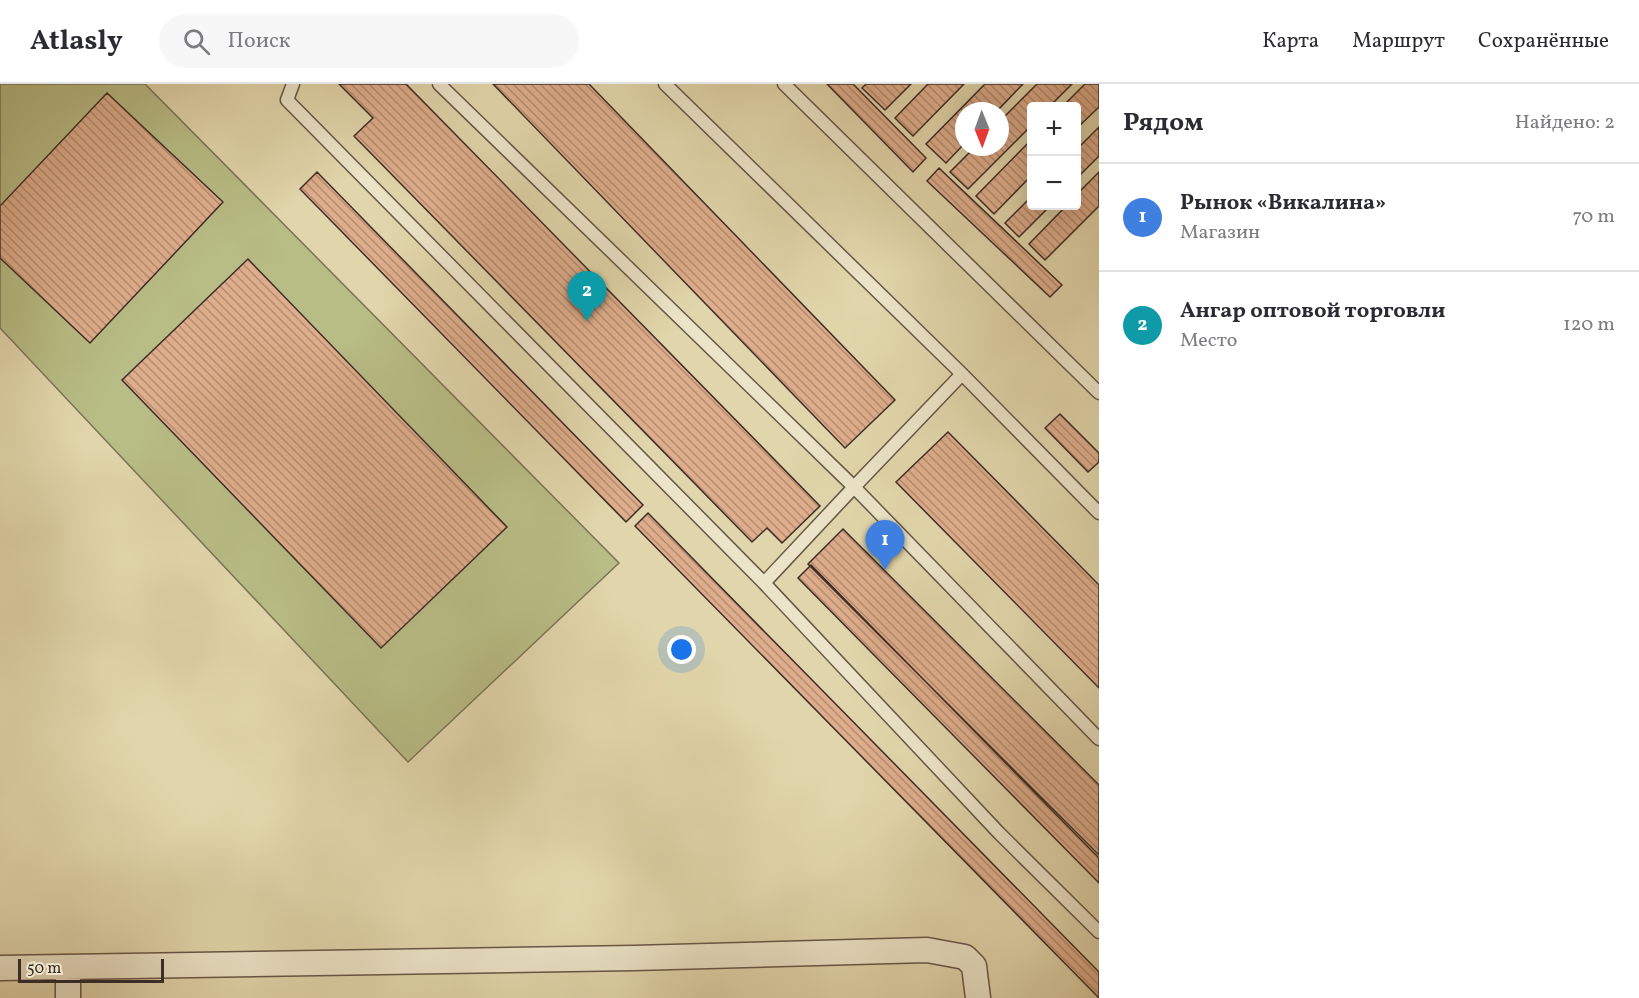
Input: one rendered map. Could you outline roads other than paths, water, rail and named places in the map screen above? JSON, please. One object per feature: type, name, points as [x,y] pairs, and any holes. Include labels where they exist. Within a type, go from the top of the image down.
[{"type":"street","points":[[0,968],[634,958],[927,950],[964,957],[974,966],[978,998]]},
{"type":"street","points":[[68,967],[68,998]]},
{"type":"lane","points":[[293,84],[287,100],[764,583],[999,833],[1099,932]]},
{"type":"lane","points":[[439,84],[854,487],[1099,739]]},
{"type":"lane","points":[[665,84],[962,374],[1099,513]]},
{"type":"lane","points":[[784,84],[1099,393]]},
{"type":"lane","points":[[764,583],[962,374]]},
{"type":"place","name":"Ангар оптовой торговли","points":[[587,321]]},
{"type":"place","name":"Рынок «Викалина»","points":[[885,570]]}]
